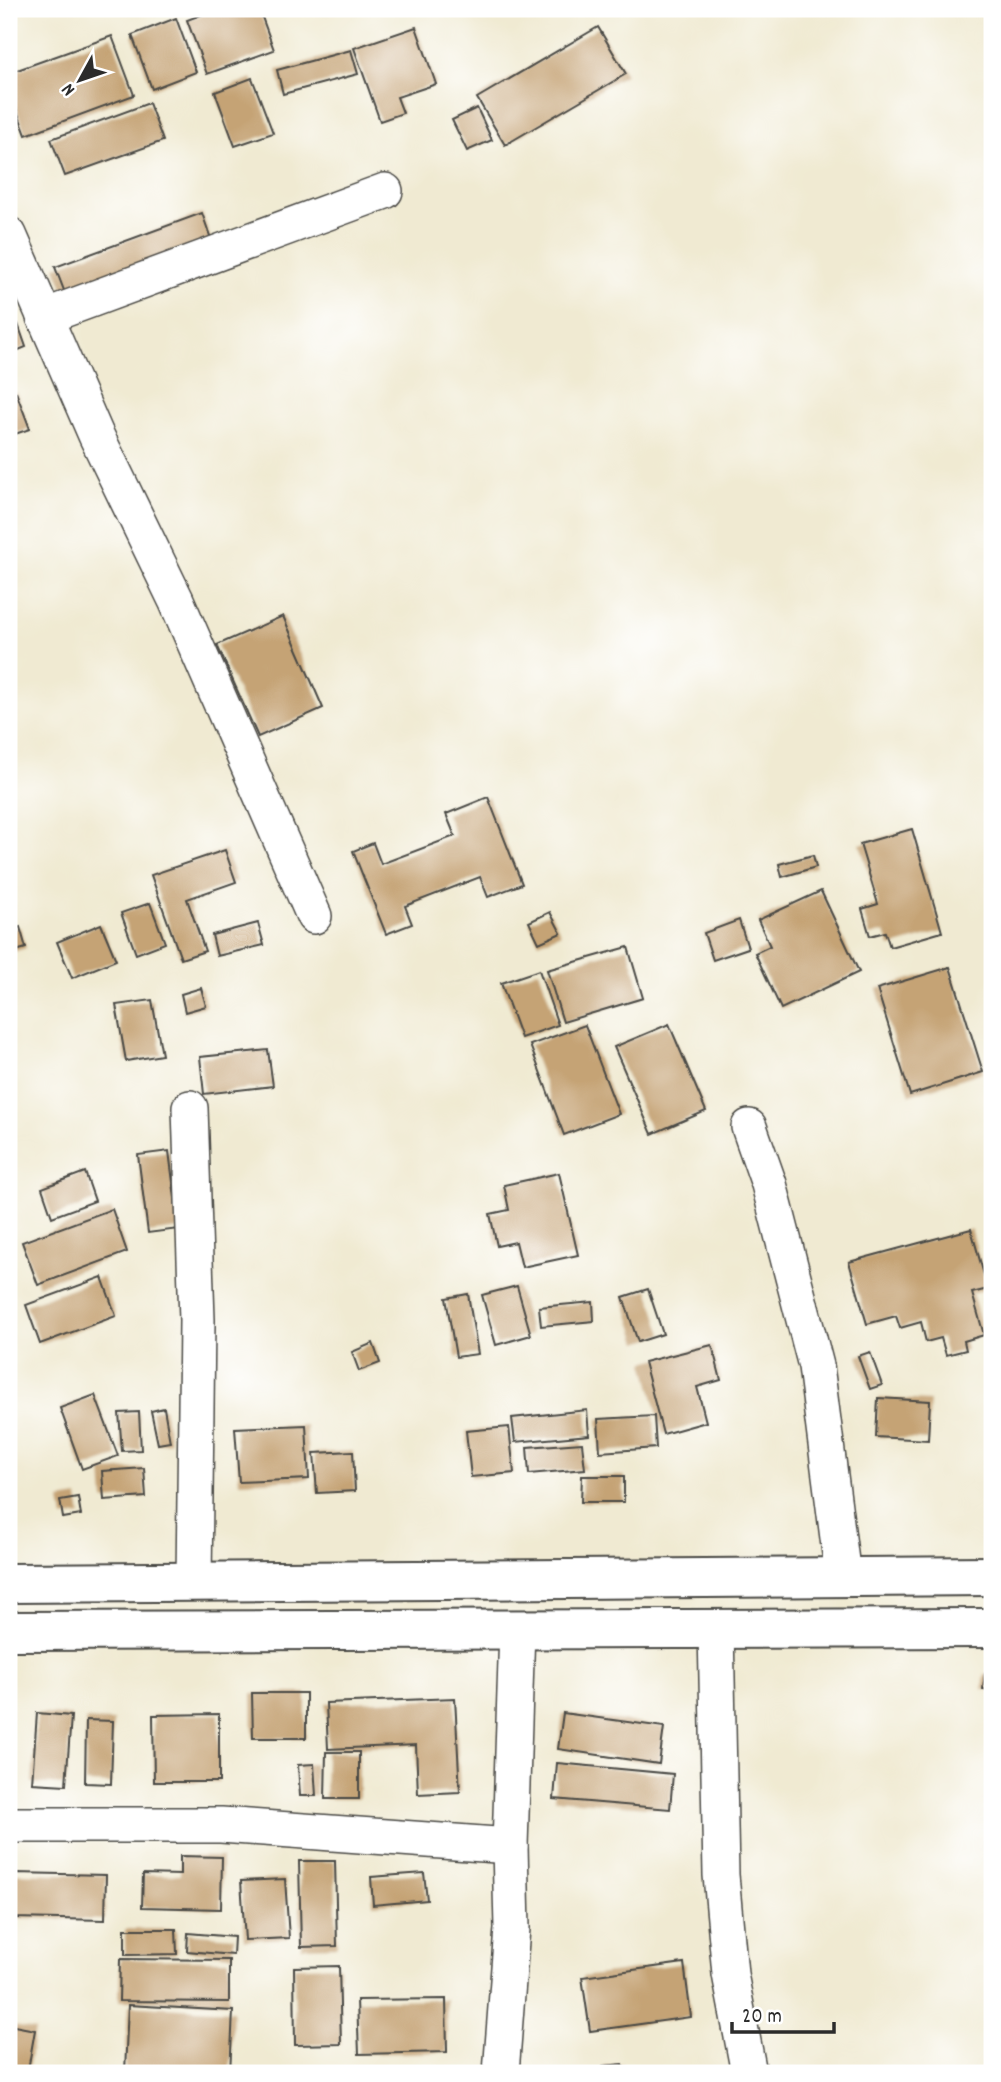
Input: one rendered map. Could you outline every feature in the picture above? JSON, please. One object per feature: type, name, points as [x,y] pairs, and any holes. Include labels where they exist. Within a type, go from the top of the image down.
[{"type":"main road","points":[[9,1583],[992,1576]]},
{"type":"main road","points":[[9,1631],[992,1628]]},
{"type":"street","points":[[44,317],[385,191]]},
{"type":"street","points":[[9,235],[96,435],[188,625],[314,916]]},
{"type":"street","points":[[190,1108],[197,1320],[194,1582]]},
{"type":"street","points":[[749,1127],[769,1184],[816,1366],[843,1577]]},
{"type":"street","points":[[501,2073],[512,1928],[510,1846],[517,1629]]},
{"type":"street","points":[[716,1629],[722,1875],[730,1974],[749,2073]]},
{"type":"street","points":[[9,1825],[221,1825],[510,1846]]},
{"type":"building","points":[[217,9],[259,9],[274,50],[207,74],[187,20]]},
{"type":"building","points":[[176,18],[196,72],[152,89],[132,35]]},
{"type":"building","points":[[416,27],[436,84],[397,97],[403,113],[380,121],[354,48]]},
{"type":"building","points":[[598,27],[626,74],[505,145],[477,98]]},
{"type":"building","points":[[112,36],[134,95],[26,135],[9,89],[9,73]]},
{"type":"building","points":[[351,50],[358,74],[283,94],[277,70]]},
{"type":"building","points":[[252,78],[273,133],[235,146],[215,92]]},
{"type":"building","points":[[149,103],[163,141],[65,176],[51,139]]},
{"type":"building","points":[[477,108],[492,140],[467,151],[452,120]]},
{"type":"building","points":[[202,213],[211,239],[65,293],[55,267]]},
{"type":"building","points":[[18,324],[26,347],[9,354],[9,327]]},
{"type":"building","points":[[16,392],[30,429],[9,436],[9,394]]},
{"type":"building","points":[[283,616],[323,708],[258,737],[217,645]]},
{"type":"building","points":[[488,797],[522,884],[488,897],[480,877],[405,906],[412,924],[386,934],[353,851],[373,843],[381,864],[455,836],[446,814]]},
{"type":"building","points":[[912,829],[942,932],[890,947],[885,932],[870,936],[862,909],[878,904],[860,844]]},
{"type":"building","points":[[225,850],[236,882],[187,899],[205,951],[181,959],[151,875]]},
{"type":"building","points":[[813,855],[816,867],[782,877],[779,864]]},
{"type":"building","points":[[821,891],[859,972],[781,1009],[755,953],[770,946],[758,920]]},
{"type":"building","points":[[150,903],[165,943],[136,954],[121,913]]},
{"type":"building","points":[[550,912],[561,933],[539,943],[529,922]]},
{"type":"building","points":[[739,920],[748,948],[713,960],[704,933]]},
{"type":"building","points":[[258,923],[264,945],[217,956],[212,935]]},
{"type":"building","points":[[101,924],[116,960],[72,978],[57,942]]},
{"type":"building","points":[[20,927],[26,948],[9,953],[9,930]]},
{"type":"building","points":[[628,947],[643,998],[563,1022],[547,970]]},
{"type":"building","points":[[950,967],[983,1072],[910,1095],[877,989]]},
{"type":"building","points":[[539,970],[558,1025],[521,1038],[501,983]]},
{"type":"building","points":[[201,988],[206,1006],[185,1012],[181,994]]},
{"type":"building","points":[[152,1000],[162,1055],[126,1061],[116,1005]]},
{"type":"building","points":[[669,1024],[706,1111],[652,1134],[614,1047]]},
{"type":"building","points":[[585,1025],[619,1114],[564,1135],[530,1045]]},
{"type":"building","points":[[268,1050],[273,1086],[204,1094],[200,1057]]},
{"type":"building","points":[[169,1151],[179,1229],[148,1233],[138,1155]]},
{"type":"building","points":[[85,1172],[95,1201],[52,1217],[42,1188]]},
{"type":"building","points":[[559,1173],[578,1255],[522,1267],[516,1242],[497,1246],[490,1214],[509,1210],[504,1185]]},
{"type":"building","points":[[112,1209],[127,1252],[38,1285],[22,1242]]},
{"type":"building","points":[[971,1229],[988,1289],[972,1293],[984,1335],[964,1341],[966,1350],[946,1355],[941,1338],[926,1342],[921,1322],[900,1328],[896,1316],[867,1324],[849,1262]]},
{"type":"building","points":[[102,1277],[116,1316],[40,1344],[26,1305]]},
{"type":"building","points":[[517,1286],[531,1335],[496,1345],[482,1295]]},
{"type":"building","points":[[648,1289],[663,1334],[638,1342],[623,1297]]},
{"type":"building","points":[[468,1294],[478,1354],[456,1357],[446,1298]]},
{"type":"building","points":[[593,1302],[594,1321],[541,1326],[539,1307]]},
{"type":"building","points":[[373,1343],[380,1363],[359,1371],[352,1352]]},
{"type":"building","points":[[712,1345],[721,1380],[697,1387],[706,1422],[663,1434],[644,1362]]},
{"type":"building","points":[[870,1352],[882,1385],[870,1389],[858,1356]]},
{"type":"building","points":[[95,1395],[118,1456],[82,1469],[60,1408]]},
{"type":"building","points":[[878,1398],[930,1401],[928,1440],[876,1437]]},
{"type":"building","points":[[164,1408],[170,1442],[158,1444],[151,1411]]},
{"type":"building","points":[[587,1410],[589,1435],[515,1442],[512,1418]]},
{"type":"building","points":[[139,1412],[141,1450],[122,1451],[119,1413]]},
{"type":"building","points":[[654,1416],[656,1448],[600,1452],[598,1419]]},
{"type":"building","points":[[306,1425],[309,1479],[239,1482],[235,1428]]},
{"type":"building","points":[[509,1427],[514,1473],[471,1477],[466,1431]]},
{"type":"building","points":[[582,1443],[585,1469],[529,1474],[527,1447]]},
{"type":"building","points":[[353,1451],[355,1491],[317,1493],[314,1453]]},
{"type":"building","points":[[144,1468],[146,1497],[104,1500],[102,1471]]},
{"type":"building","points":[[582,1476],[624,1476],[624,1502],[581,1502]]},
{"type":"building","points":[[78,1497],[81,1515],[63,1518],[60,1500]]},
{"type":"building","points":[[985,1674],[992,1675],[992,1690],[983,1689]]},
{"type":"building","points":[[252,1693],[306,1693],[306,1738],[253,1738]]},
{"type":"building","points":[[455,1698],[460,1792],[418,1794],[416,1745],[328,1749],[326,1703]]},
{"type":"building","points":[[37,1713],[71,1716],[66,1785],[32,1783]]},
{"type":"building","points":[[563,1713],[664,1727],[659,1764],[558,1749]]},
{"type":"building","points":[[219,1714],[219,1782],[154,1782],[153,1715]]},
{"type":"building","points":[[86,1720],[113,1721],[111,1784],[85,1783]]},
{"type":"building","points":[[326,1752],[359,1752],[359,1799],[325,1799]]},
{"type":"building","points":[[557,1763],[673,1774],[670,1809],[554,1799]]},
{"type":"building","points":[[314,1764],[316,1796],[300,1796],[298,1765]]},
{"type":"building","points":[[180,1856],[222,1857],[221,1909],[142,1907],[143,1874],[180,1875]]},
{"type":"building","points":[[299,1861],[335,1861],[337,1946],[301,1947]]},
{"type":"building","points":[[15,1873],[106,1875],[105,1920],[14,1918]]},
{"type":"building","points":[[424,1873],[427,1900],[373,1905],[371,1877]]},
{"type":"building","points":[[285,1879],[289,1938],[245,1940],[241,1881]]},
{"type":"building","points":[[125,1929],[176,1929],[177,1954],[125,1955]]},
{"type":"building","points":[[188,1933],[234,1937],[233,1955],[187,1951]]},
{"type":"building","points":[[120,1959],[229,1960],[229,2002],[119,2001]]},
{"type":"building","points":[[684,1963],[691,2017],[590,2031],[582,1977]]},
{"type":"building","points":[[339,1966],[341,2044],[295,2045],[294,1967]]},
{"type":"building","points":[[446,1999],[447,2052],[359,2054],[357,2000]]},
{"type":"building","points":[[128,2005],[233,2011],[230,2073],[125,2072]]},
{"type":"building","points":[[9,2025],[35,2030],[28,2070],[20,2068],[19,2073],[9,2073]]},
{"type":"building","points":[[623,2064],[624,2073],[603,2073],[603,2066]]}]
